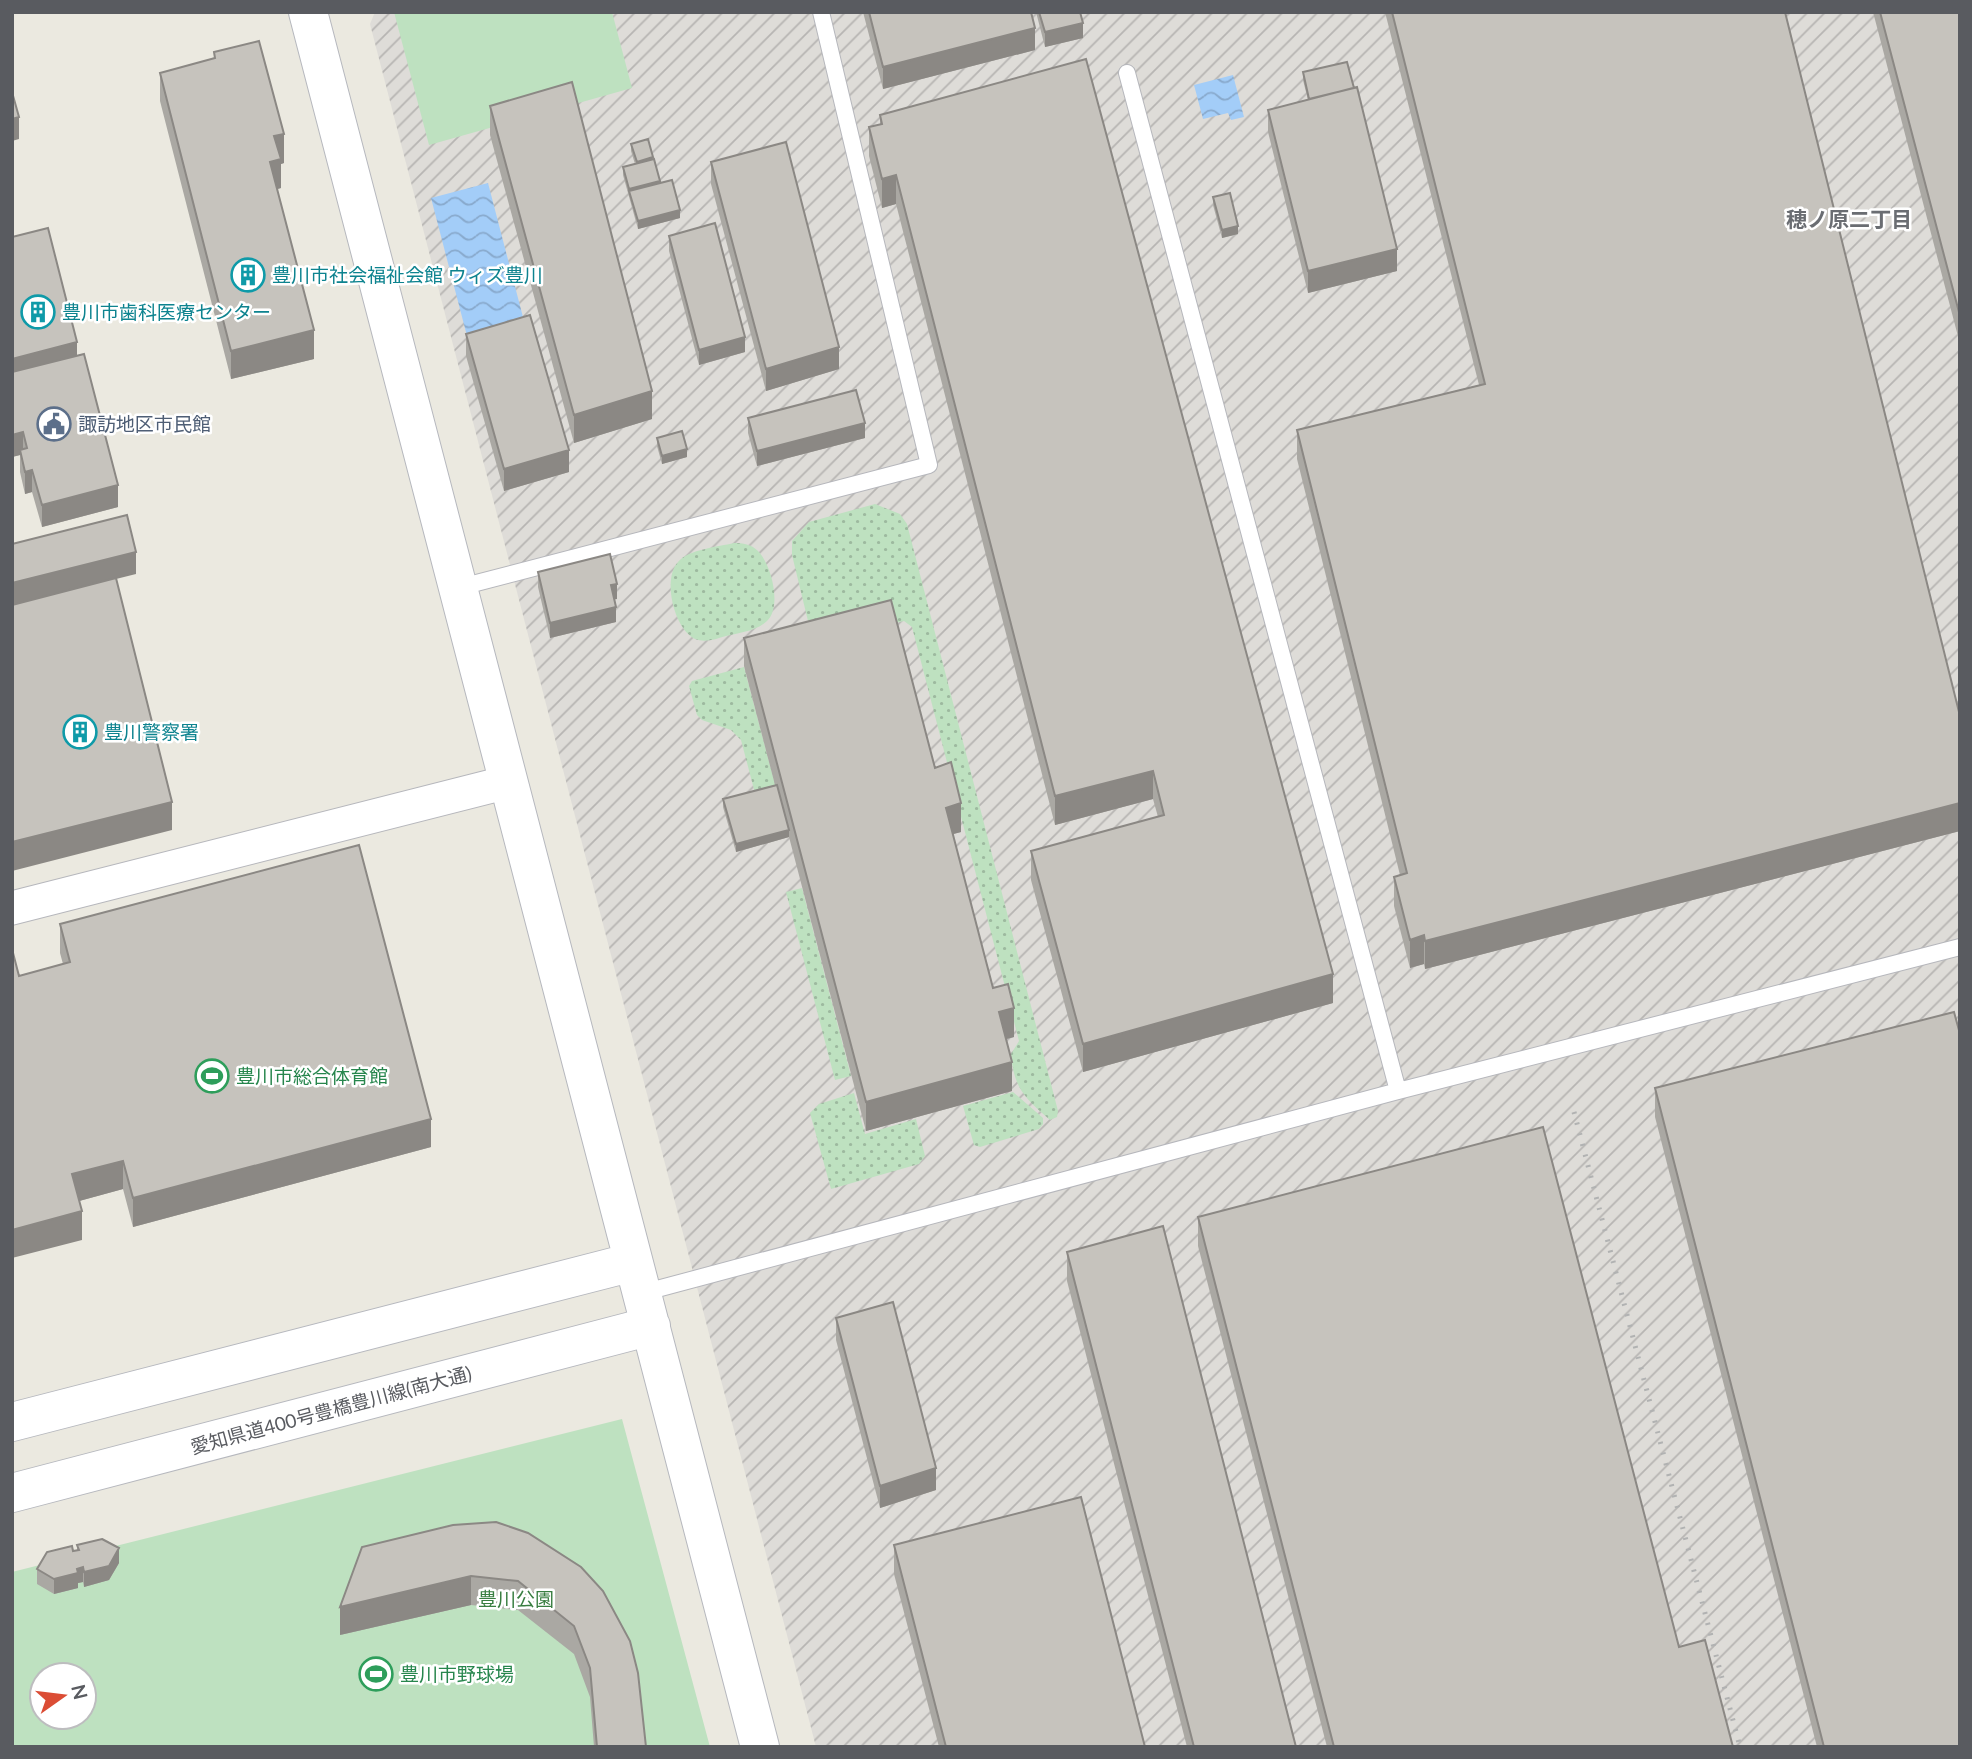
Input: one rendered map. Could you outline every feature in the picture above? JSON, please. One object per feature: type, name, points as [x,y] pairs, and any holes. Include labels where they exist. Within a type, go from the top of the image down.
[{"type":"street","points":[[308,12],[760,1747]]},
{"type":"street","points":[[12,908],[508,782]]},
{"type":"street","points":[[12,1422],[642,1294]]},
{"type":"street","name":"愛知県道400号豊橋豊川線(南大通)","points":[[12,1493],[642,1294]]},
{"type":"lane","points":[[457,589],[929,465],[821,12]]},
{"type":"lane","points":[[1127,73],[1398,1091]]},
{"type":"lane","points":[[642,1294],[1398,1091],[1960,947]]},
{"type":"shaded area","points":[[375,12],[1960,12],[1960,1747],[816,1747],[370,24]]},
{"type":"green space","points":[[394,12],[612,12],[632,88],[429,145]]},
{"type":"green space","points":[[875,504],[900,514],[907,524],[1058,1111],[1057,1117],[1050,1120],[1027,1099],[1015,1076],[1011,1054],[1019,1041],[912,627],[904,621],[838,636],[816,631],[808,621],[792,555],[792,541],[809,522]]},
{"type":"green space","points":[[734,543],[753,547],[763,557],[773,586],[774,606],[771,615],[763,624],[748,631],[711,640],[695,639],[688,634],[676,615],[671,591],[673,570],[678,562],[689,554]]},
{"type":"green space","points":[[744,667],[777,792],[756,797],[741,740],[731,730],[702,720],[697,715],[689,686],[692,681]]},
{"type":"green space","points":[[802,888],[851,1076],[835,1080],[786,892]]},
{"type":"green space","points":[[1013,1092],[1043,1118],[1043,1124],[1039,1129],[980,1147],[974,1145],[963,1106]]},
{"type":"green space","points":[[854,1093],[865,1134],[916,1119],[925,1156],[919,1164],[831,1189],[810,1113],[819,1104]]},
{"type":"green space","name":"豊川公園","points":[[622,1419],[710,1747],[12,1747],[12,1572]]},
{"type":"water","points":[[1233,75],[1244,117],[1231,120],[1228,113],[1203,119],[1194,85]]},
{"type":"water","points":[[488,183],[524,321],[467,336],[431,198]]},
{"type":"building","points":[[869,12],[1031,12],[1035,28],[883,67]]},
{"type":"building","points":[[1039,12],[1080,12],[1083,23],[1045,32]]},
{"type":"building","points":[[1392,12],[1785,12],[1960,716],[1960,803],[1425,941],[1424,935],[1410,940],[1394,877],[1407,873],[1297,430],[1485,384]]},
{"type":"building","points":[[1880,12],[1960,12],[1960,316]]},
{"type":"building","name":"豊川市社会福祉会館 ウィズ豊川","points":[[259,41],[284,134],[274,136],[281,159],[270,162],[314,330],[231,351],[160,73],[215,58],[214,52]]},
{"type":"building","points":[[1086,59],[1333,974],[1083,1044],[1031,851],[1164,815],[1153,771],[1055,796],[896,175],[882,179],[869,127],[882,124],[880,115]]},
{"type":"building","points":[[1347,62],[1354,88],[1309,99],[1303,72]]},
{"type":"building","points":[[572,82],[652,391],[574,415],[490,106]]},
{"type":"building","points":[[1357,87],[1397,249],[1308,271],[1268,110]]},
{"type":"building","points":[[12,92],[19,117],[12,119]]},
{"type":"building","points":[[648,139],[653,157],[637,162],[631,144]]},
{"type":"building","points":[[786,142],[839,347],[766,369],[711,162]]},
{"type":"building","points":[[654,159],[660,181],[629,189],[623,167]]},
{"type":"building","points":[[672,180],[680,210],[638,221],[629,191]]},
{"type":"building","points":[[1230,193],[1238,226],[1222,230],[1213,197]]},
{"type":"building","points":[[715,223],[745,337],[699,350],[669,236]]},
{"type":"building","name":"豊川市歯科医療センター","points":[[48,228],[77,342],[12,359],[12,237]]},
{"type":"building","points":[[530,315],[569,450],[504,469],[466,334]]},
{"type":"building","name":"諏訪地区市民館","points":[[84,354],[118,485],[42,505],[32,470],[25,472],[20,450],[27,448],[23,432],[12,435],[12,372]]},
{"type":"building","points":[[856,390],[865,423],[757,451],[748,418]]},
{"type":"building","points":[[682,431],[687,449],[662,456],[657,438]]},
{"type":"building","points":[[127,515],[136,552],[12,583],[12,544]]},
{"type":"building","points":[[610,554],[617,584],[611,585],[616,607],[550,623],[538,572]]},
{"type":"building","name":"豊川警察署","points":[[116,578],[172,802],[12,842],[12,605]]},
{"type":"building","points":[[891,600],[935,768],[951,762],[961,803],[946,808],[993,988],[1008,984],[1014,1008],[999,1012],[1012,1062],[866,1102],[744,638]]},
{"type":"building","points":[[777,785],[789,830],[736,844],[723,799]]},
{"type":"building","name":"豊川市総合体育館","points":[[359,845],[431,1119],[133,1198],[123,1161],[72,1174],[82,1211],[12,1230],[12,949],[19,976],[70,962],[60,924]]},
{"type":"building","points":[[1954,1012],[1960,1034],[1960,1747],[1824,1747],[1655,1088]]},
{"type":"building","points":[[1543,1127],[1679,1647],[1705,1640],[1733,1747],[1334,1747],[1198,1217]]},
{"type":"building","points":[[1163,1226],[1296,1747],[1194,1747],[1067,1252]]},
{"type":"building","points":[[893,1302],[936,1468],[880,1486],[836,1318]]},
{"type":"building","points":[[1081,1497],[1145,1747],[946,1747],[894,1545]]},
{"type":"building","points":[[496,1522],[528,1533],[581,1567],[603,1591],[630,1641],[638,1673],[646,1747],[597,1747],[590,1668],[574,1626],[518,1581],[471,1576],[340,1607],[362,1547],[453,1525]]},
{"type":"building","points":[[102,1539],[119,1548],[109,1566],[84,1572],[83,1567],[77,1569],[78,1573],[54,1579],[37,1569],[47,1552],[72,1546],[73,1551],[79,1550],[77,1545]]},
{"type":"railway","points":[[1574,1112],[1740,1747]]},
{"type":"place","name":"豊川市社会福祉会館 ウィズ豊川","points":[[248,275]]},
{"type":"place","name":"豊川市歯科医療センター","points":[[38,312]]},
{"type":"place","name":"諏訪地区市民館","points":[[54,424]]},
{"type":"place","name":"豊川警察署","points":[[80,732]]},
{"type":"place","name":"豊川市総合体育館","points":[[212,1076]]},
{"type":"place","name":"豊川市野球場","points":[[376,1674]]},
{"type":"district","name":"穂ノ原二丁目","points":[[1849,220]]}]
